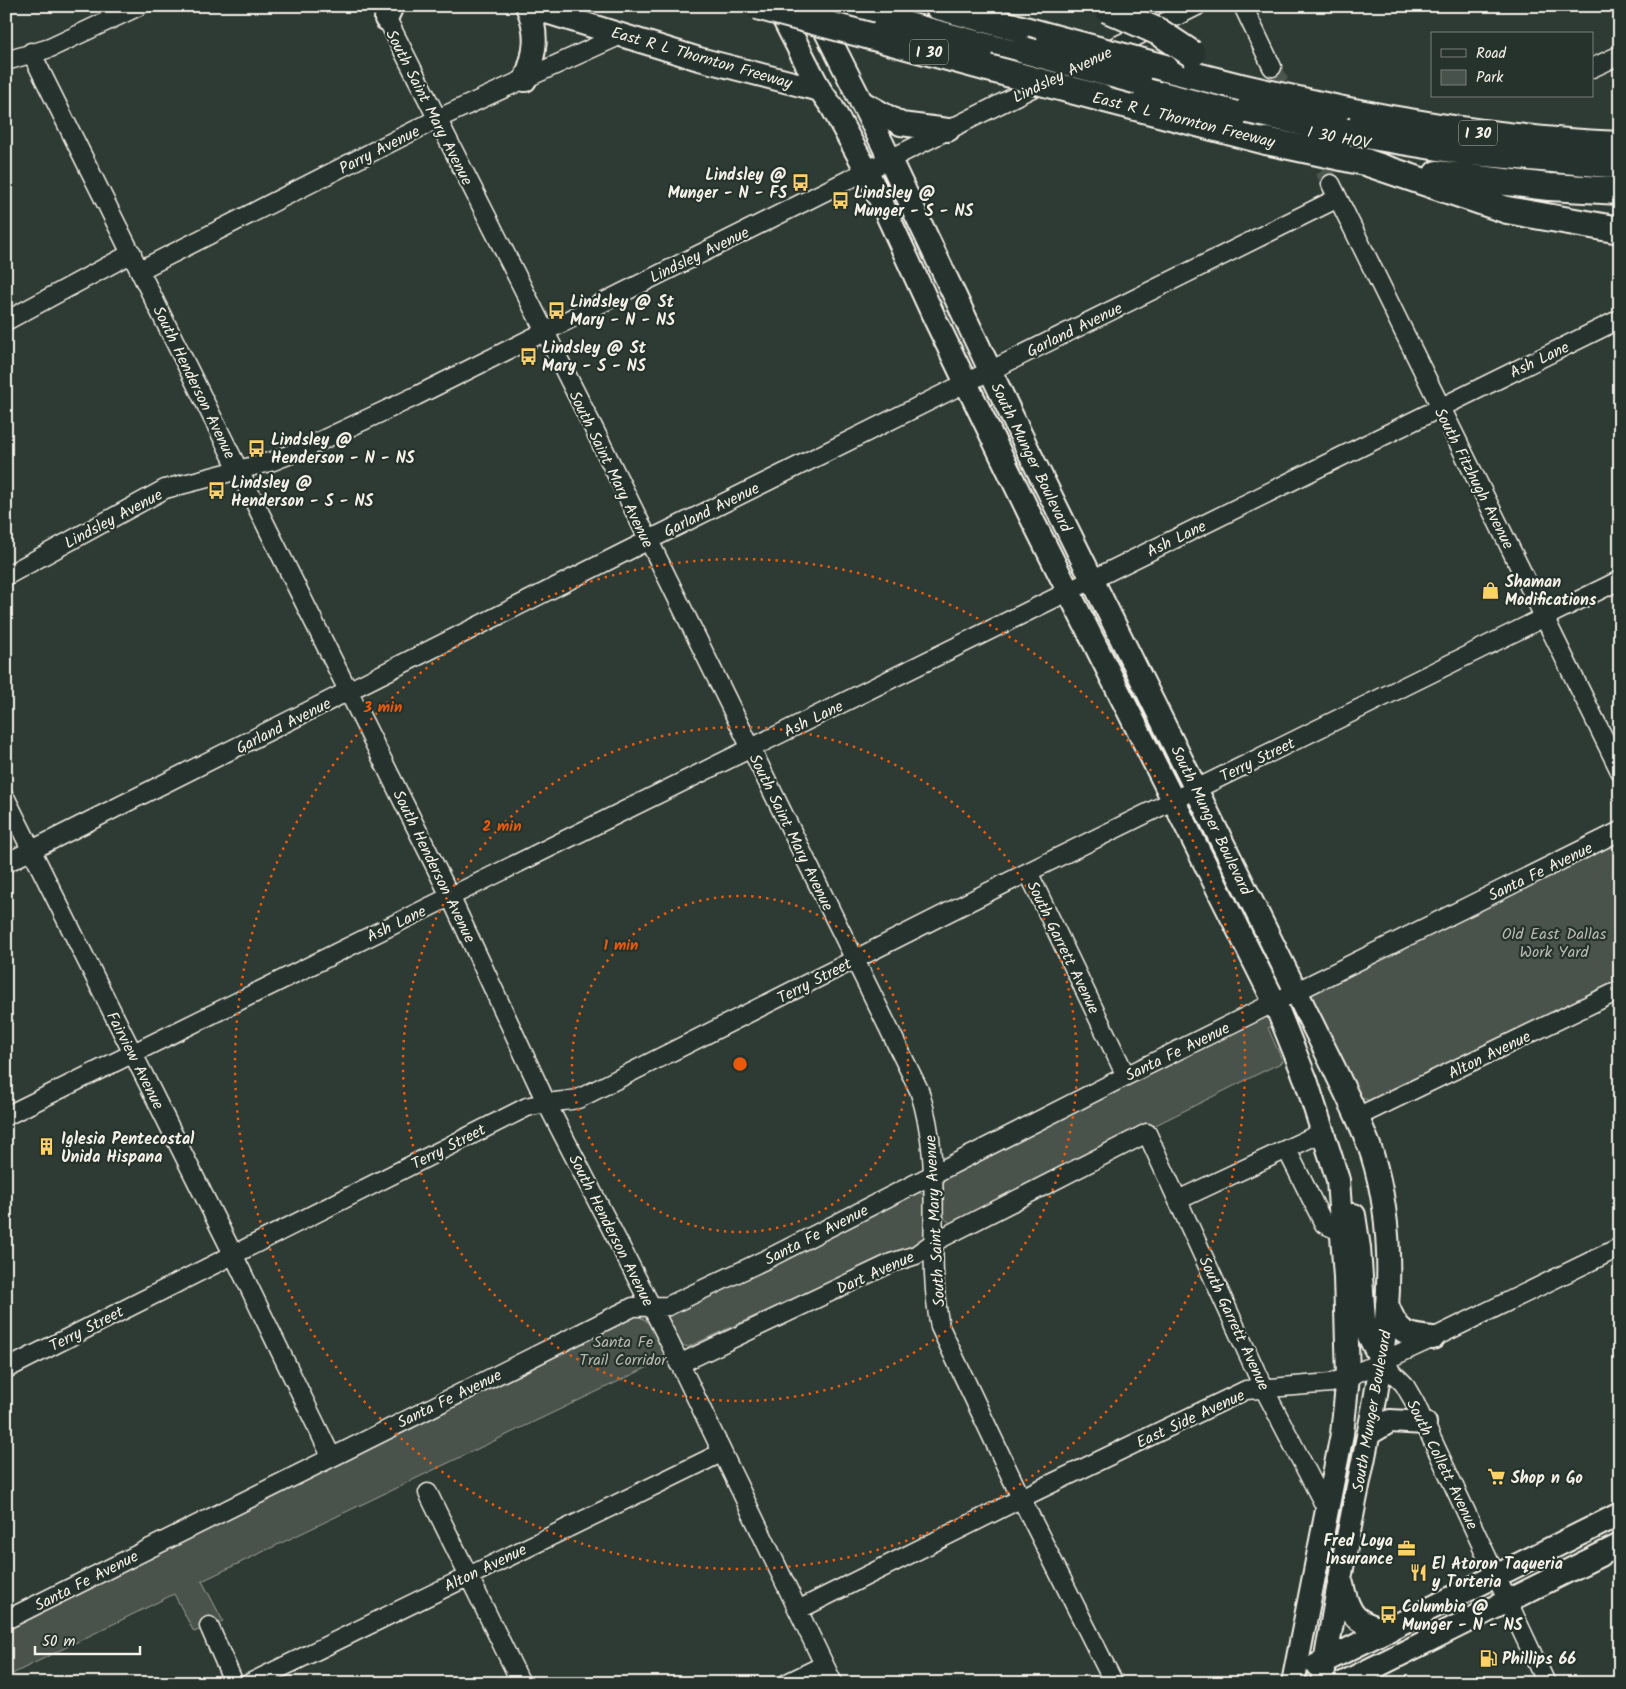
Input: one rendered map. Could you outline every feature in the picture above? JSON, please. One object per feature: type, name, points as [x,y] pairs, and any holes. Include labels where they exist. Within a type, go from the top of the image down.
[{"type":"highway","name":"East R L Thornton Freeway","points":[[757,6],[1266,141],[1365,162],[1472,179],[1549,187],[1620,191]]},
{"type":"highway","name":"I 30","points":[[938,6],[1165,68],[1247,105],[1346,127],[1620,145]]},
{"type":"highway","name":"I 30 HOV","points":[[851,8],[1133,83],[1463,151],[1620,165]]},
{"type":"highway","points":[[1104,8],[1159,32],[1192,54],[1247,105]]},
{"type":"highway","name":"I 30 HOV","points":[[1346,127],[1491,163],[1620,172]]},
{"type":"highway","points":[[1365,162],[1507,210],[1620,230]]},
{"type":"main road","name":"East R L Thornton Freeway","points":[[527,6],[699,59],[820,90]]},
{"type":"main road","points":[[525,80],[534,58],[536,45],[533,20],[527,6]]},
{"type":"main road","name":"South Munger Boulevard","points":[[777,6],[820,90],[832,107],[867,171],[966,383],[1275,1003],[1306,1080],[1338,1180],[1348,1377],[1342,1434],[1290,1681]]},
{"type":"main road","name":"South Munger Boulevard","points":[[813,6],[890,159],[990,371],[1092,580],[1198,788],[1295,993],[1357,1117],[1372,1154],[1380,1190],[1388,1246],[1387,1304],[1382,1362],[1322,1683]]},
{"type":"main road","points":[[861,102],[901,124],[948,130]]},
{"type":"main road","points":[[1338,1180],[1352,1201],[1359,1248],[1364,1320],[1366,1330],[1382,1362]]},
{"type":"main road","points":[[1387,1304],[1395,1324],[1402,1331],[1408,1335],[1433,1338]]},
{"type":"main road","points":[[1348,1377],[1354,1385],[1357,1409],[1352,1466],[1358,1484]]},
{"type":"main road","points":[[1370,1433],[1390,1421],[1424,1423]]},
{"type":"main road","points":[[1290,1681],[1326,1660],[1620,1514]]},
{"type":"main road","points":[[1344,1683],[1620,1545]]},
{"type":"main road","points":[[1341,1577],[1345,1598],[1357,1621],[1370,1627],[1389,1630]]},
{"type":"street","points":[[6,61],[31,52],[50,48],[139,6]]},
{"type":"street","name":"Lindsley Avenue","points":[[6,576],[158,492],[301,450],[416,396],[1197,6]]},
{"type":"street","points":[[1243,6],[1272,67]]},
{"type":"street","name":"South Saint Mary Avenue","points":[[386,11],[437,119],[752,749],[919,1090],[927,1115],[934,1174],[934,1297],[940,1327],[1021,1498],[1114,1683]]},
{"type":"street","name":"Parry Avenue","points":[[140,270],[437,119],[621,35]]},
{"type":"street","name":"South Henderson Avenue","points":[[31,52],[450,896],[546,1102],[652,1307],[833,1683]]},
{"type":"street","points":[[1594,67],[1620,54]]},
{"type":"street","name":"Garland Avenue","points":[[6,863],[990,371],[1334,191]]},
{"type":"street","name":"South Fitzhugh Avenue","points":[[1334,191],[1620,771]]},
{"type":"street","points":[[6,321],[132,253]]},
{"type":"street","name":"Ash Lane","points":[[6,1116],[1620,320]]},
{"type":"street","name":"Terry Street","points":[[6,1369],[527,1107],[546,1102],[578,1099],[1028,872],[1620,580]]},
{"type":"street","name":"Fairview Avenue","points":[[6,798],[233,1254],[331,1456]]},
{"type":"street","name":"Santa Fe Avenue","points":[[6,1620],[632,1307],[668,1306],[773,1256],[1126,1076],[1620,831]]},
{"type":"street","name":"South Garrett Avenue","points":[[1028,872],[1126,1076]]},
{"type":"street","name":"Alton Avenue","points":[[1357,1117],[1620,990]]},
{"type":"street","points":[[1178,1200],[1323,1132]]},
{"type":"street","name":"South Garrett Avenue","points":[[1147,1133],[1264,1387],[1327,1510]]},
{"type":"street","name":"Dart Avenue","points":[[679,1364],[891,1264],[916,1255],[934,1242],[1147,1133]]},
{"type":"street","points":[[1287,1150],[1324,1224],[1342,1232]]},
{"type":"street","name":"East Side Avenue","points":[[798,1610],[1021,1498],[1246,1390],[1264,1387],[1331,1383],[1348,1377],[1620,1247]]},
{"type":"street","name":"South Collett Avenue","points":[[1382,1362],[1404,1384],[1424,1423],[1546,1683]]},
{"type":"street","name":"Alton Avenue","points":[[250,1683],[721,1453]]},
{"type":"street","points":[[428,1494],[521,1683]]},
{"type":"street","points":[[209,1626],[234,1683]]},
{"type":"street","points":[[787,1683],[824,1665]]},
{"type":"green space","name":"Santa Fe Trail Corridor","points":[[1620,839],[1620,981],[1370,1101],[1360,1097],[1315,1005],[1268,1028],[1283,1062],[957,1224],[947,1221],[943,1213],[943,1206],[927,1214],[927,1237],[921,1246],[880,1258],[688,1347],[682,1345],[676,1337],[662,1345],[667,1358],[202,1581],[223,1621],[194,1632],[174,1594],[6,1677],[6,1629],[635,1315],[644,1319],[656,1330],[670,1322],[668,1318],[673,1312],[918,1192],[926,1196],[943,1188],[943,1179]]},
{"type":"tunnel","points":[[1272,67],[1290,103]]},
{"type":"tunnel","points":[[1312,146],[1331,184]]},
{"type":"place","name":"Lindsley @ Munger - N - FS","points":[[801,183]]},
{"type":"place","name":"Lindsley @ Munger - S - NS","points":[[840,201]]},
{"type":"place","name":"Lindsley @ St Mary - N - NS","points":[[556,310]]},
{"type":"place","name":"Lindsley @ St Mary - S - NS","points":[[528,356]]},
{"type":"place","name":"Lindsley @ Henderson - N - NS","points":[[257,448]]},
{"type":"place","name":"Lindsley @ Henderson - S - NS","points":[[217,491]]},
{"type":"place","name":"Shaman Modifications","points":[[1491,590]]},
{"type":"place","name":"Iglesia Pentecostal Unida Hispana","points":[[47,1147]]},
{"type":"place","name":"Shop n Go","points":[[1497,1477]]},
{"type":"place","name":"Fred Loya Insurance","points":[[1407,1549]]},
{"type":"place","name":"El Atoron Taqueria y Torteria","points":[[1418,1572]]},
{"type":"place","name":"Columbia @ Munger - N - NS","points":[[1388,1615]]},
{"type":"place","name":"Phillips 66","points":[[1488,1658]]},
{"type":"park label","name":"Old East Dallas Work Yard","points":[[1554,942]]}]
